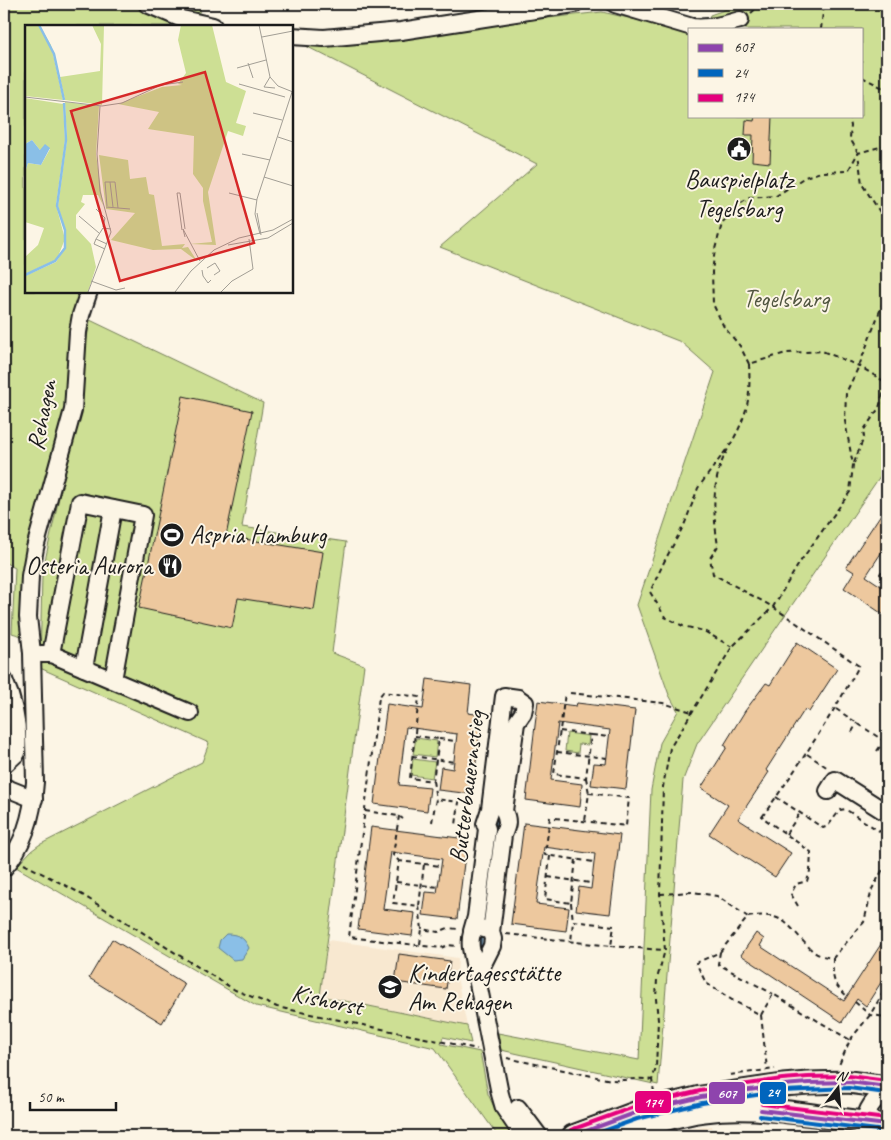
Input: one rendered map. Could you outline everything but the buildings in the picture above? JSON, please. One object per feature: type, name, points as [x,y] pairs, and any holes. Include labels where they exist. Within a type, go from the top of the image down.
[{"type":"main road","points":[[574,1136],[634,1113],[700,1096],[808,1083],[849,1082],[887,1088]]},
{"type":"main road","points":[[616,1136],[689,1113],[722,1109],[767,1110],[863,1129],[887,1125]]},
{"type":"street","points":[[147,4],[181,22],[206,25]]},
{"type":"street","points":[[292,36],[324,38],[401,31],[574,4]]},
{"type":"street","points":[[615,4],[692,27],[701,28],[740,20]]},
{"type":"street","name":"Rehagen","points":[[8,863],[31,818],[34,799],[32,653],[28,617],[30,576],[35,548],[73,410],[78,332],[89,292]]},
{"type":"street","points":[[51,654],[80,502],[143,515],[113,680]]},
{"type":"street","points":[[84,668],[113,509]]},
{"type":"street","points":[[32,653],[51,654],[190,713]]},
{"type":"street","points":[[4,680],[11,695],[18,722],[17,753],[4,765]]},
{"type":"street","name":"Butterbauernstieg","points":[[497,810],[504,696],[518,698],[525,703],[523,713],[516,723],[497,810],[485,824],[487,829],[476,918],[470,939],[470,948],[500,1094],[504,1108],[523,1136]]},
{"type":"street","points":[[828,791],[835,780],[887,813]]},
{"type":"street","points":[[4,787],[34,799]]},
{"type":"street","name":"Butterbauernstieg","points":[[478,983],[482,968],[492,946],[491,932],[503,835],[508,818],[497,810]]},
{"type":"street","points":[[472,931],[476,928],[482,928],[491,932]]},
{"type":"street","name":"Butterbauernstieg","points":[[498,1077],[530,1126],[539,1136]]},
{"type":"street","points":[[863,1129],[870,1105],[887,1088]]},
{"type":"path","points":[[821,28],[824,4]]},
{"type":"path","points":[[864,79],[887,90]]},
{"type":"path","points":[[849,118],[850,138],[858,153],[862,184],[887,223]]},
{"type":"path","points":[[798,906],[791,894],[796,884],[807,881],[811,852],[762,817],[807,754],[836,709],[859,666],[772,607],[713,574],[710,558],[718,546],[714,520],[719,469],[742,421],[748,402],[750,386],[749,364],[740,346],[724,326],[713,304],[712,272],[715,249],[722,224],[737,206],[749,198],[776,196],[805,177],[821,172],[848,171],[858,153],[887,145]]},
{"type":"path","points":[[854,465],[845,421],[846,393],[859,366],[887,293]]},
{"type":"path","points":[[654,1094],[652,1080],[656,1068],[657,979],[665,950],[660,894],[663,787],[670,748],[732,647],[772,607],[800,562],[850,492],[854,465],[864,437],[863,430],[879,408],[887,382],[859,366],[822,351],[786,353],[749,364]]},
{"type":"path","points":[[729,446],[698,488],[685,523],[650,592],[665,617],[683,626],[704,631],[732,647]]},
{"type":"path","points":[[887,564],[880,574],[887,579]]},
{"type":"path","points":[[882,572],[887,570]]},
{"type":"path","points":[[564,692],[554,774],[586,778]]},
{"type":"path","points":[[434,781],[410,778],[420,697],[381,693],[350,936],[441,948],[448,945],[470,948]]},
{"type":"path","points":[[570,693],[663,703],[692,712]]},
{"type":"path","points":[[836,709],[887,743]]},
{"type":"path","points":[[852,732],[857,723]]},
{"type":"path","points":[[560,731],[609,737]]},
{"type":"path","points":[[585,821],[589,793],[586,778],[591,735]]},
{"type":"path","points":[[415,736],[456,741]]},
{"type":"path","points":[[432,822],[436,799],[434,781],[439,739]]},
{"type":"path","points":[[877,751],[884,741]]},
{"type":"path","points":[[557,752],[607,758]]},
{"type":"path","points":[[807,754],[828,768]]},
{"type":"path","points":[[412,756],[454,762]]},
{"type":"path","points":[[554,818],[626,826],[629,798],[589,793]]},
{"type":"path","points":[[776,797],[823,828],[828,826],[840,810],[845,809],[887,836]]},
{"type":"path","points":[[436,799],[459,802],[456,825]]},
{"type":"path","points":[[365,811],[399,816],[403,819]]},
{"type":"path","points":[[786,834],[800,813]]},
{"type":"path","points":[[399,816],[393,855],[399,861],[441,866]]},
{"type":"path","points":[[550,817],[545,855],[594,862]]},
{"type":"path","points":[[550,856],[545,899],[571,903]]},
{"type":"path","points":[[571,942],[573,922],[571,903],[576,859]]},
{"type":"path","points":[[399,861],[393,903],[419,906]]},
{"type":"path","points":[[847,996],[833,980],[833,958],[864,922],[872,889],[887,862]]},
{"type":"path","name":"Kishorst","points":[[8,863],[76,891],[236,990],[277,1007],[478,1049],[492,1056],[612,1080],[622,1081],[641,1078],[652,1080]]},
{"type":"path","points":[[420,945],[422,929],[419,906],[424,864]]},
{"type":"path","points":[[548,877],[591,883]]},
{"type":"path","points":[[396,882],[438,887]]},
{"type":"path","points":[[660,894],[693,892],[717,896],[748,917]]},
{"type":"path","points":[[761,1015],[706,983],[696,963],[720,952],[748,917],[763,914],[782,920],[800,935],[816,953],[833,958]]},
{"type":"path","points":[[573,922],[614,926],[611,946]]},
{"type":"path","points":[[422,929],[438,932],[448,928],[472,931]]},
{"type":"path","points":[[491,932],[571,942],[665,950]]},
{"type":"path","points":[[720,952],[718,964],[850,1040]]},
{"type":"path","points":[[838,1067],[850,1040],[870,1015],[887,986]]},
{"type":"path","points":[[767,1069],[761,1015],[773,994]]},
{"type":"path","points":[[855,1002],[870,1015],[887,1017]]},
{"type":"shaded area","name":"Kindertagesstätte Am Rehagen","points":[[328,940],[458,958],[457,977],[467,1026],[320,996]]},
{"type":"shaded area","points":[[712,1126],[714,1136],[668,1136],[688,1129]]},
{"type":"green space","points":[[4,4],[133,4],[177,22],[176,25],[25,25],[25,292],[84,292],[69,407],[25,637],[12,633],[15,568],[4,562]]},
{"type":"green space","points":[[170,4],[202,4],[198,15]]},
{"type":"green space","name":"Tegelsbarg","points":[[741,4],[887,4],[887,466],[697,744],[683,780],[658,1085],[501,1050],[498,1033],[639,1060],[651,790],[660,743],[678,711],[669,695],[637,605],[715,372],[681,342],[440,247],[537,164],[300,43],[314,44],[602,12],[688,32],[688,118],[864,118],[864,28],[715,28],[706,26],[710,15]]},
{"type":"green space","points":[[90,320],[263,403],[242,527],[346,542],[332,653],[364,665],[320,996],[467,1026],[471,1043],[443,1037],[441,1044],[480,1052],[488,1094],[494,1107],[514,1136],[498,1136],[435,1048],[256,1006],[16,867],[39,845],[202,762],[209,743],[40,668],[42,574],[80,403],[84,356]]},
{"type":"green space","points":[[567,733],[589,736],[588,745],[579,744],[578,753],[565,751]]},
{"type":"green space","points":[[416,738],[437,741],[435,757],[413,754]]},
{"type":"green space","points":[[413,759],[435,762],[432,778],[411,775]]},
{"type":"water","points":[[226,934],[240,937],[247,944],[249,948],[242,959],[233,960],[218,948],[220,940]]},
{"type":"waterway","points":[[494,833],[496,818]]},
{"type":"waterway","points":[[480,949],[481,936]]},
{"type":"transit line","name":"174","points":[[571,1130],[634,1107],[700,1091],[808,1077],[849,1076],[887,1081]]},
{"type":"transit line","name":"607","points":[[573,1136],[635,1113],[701,1097],[808,1083],[849,1082],[887,1087]]},
{"type":"transit line","name":"24","points":[[590,1136],[637,1119],[702,1103],[784,1091],[849,1088],[886,1093]]},
{"type":"transit line","name":"174","points":[[762,1104],[887,1119]]},
{"type":"transit line","name":"607","points":[[761,1110],[887,1125]]},
{"type":"transit line","name":"24","points":[[760,1116],[886,1131]]},
{"type":"place","name":"Bauspielplatz Tegelsbarg","points":[[739,149]]},
{"type":"place","name":"Aspria Hamburg","points":[[172,535]]},
{"type":"place","name":"Osteria Aurora","points":[[170,566]]},
{"type":"place","name":"Kindertagesstätte Am Rehagen","points":[[390,987]]}]
